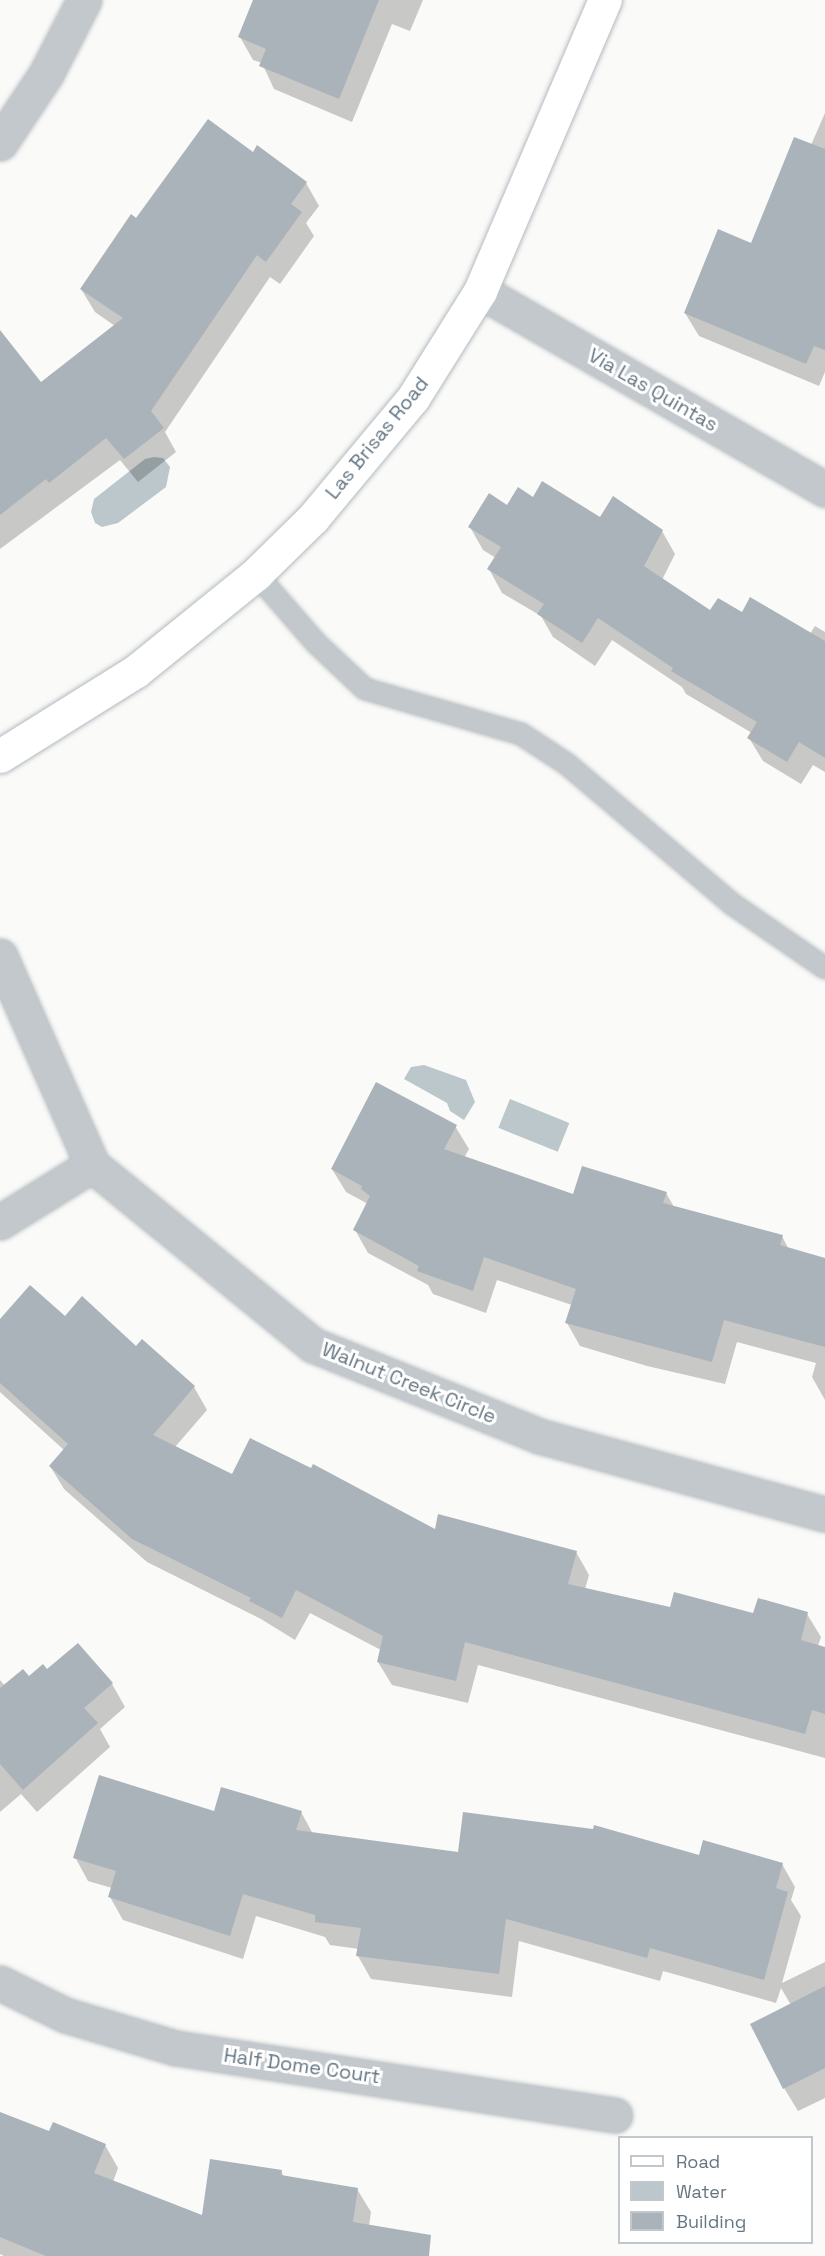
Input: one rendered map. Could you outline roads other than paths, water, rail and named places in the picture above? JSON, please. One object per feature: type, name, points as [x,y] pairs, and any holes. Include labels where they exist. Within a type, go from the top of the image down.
[{"type":"street","points":[[0,143],[46,74],[84,0]]},
{"type":"street","name":"Las Brisas Road","points":[[0,756],[136,671],[256,574],[313,518],[413,398],[480,291],[605,0]]},
{"type":"street","name":"Via Las Quintas","points":[[480,291],[825,489]]},
{"type":"street","name":"Walnut Creek Circle","points":[[0,956],[92,1165],[314,1345],[539,1436],[825,1514]]},
{"type":"street","points":[[0,1222],[92,1165]]},
{"type":"street","name":"Half Dome Court","points":[[0,1983],[65,2015],[176,2048],[615,2115]]},
{"type":"lane","points":[[256,574],[316,643],[365,688],[521,734],[567,764],[732,904],[825,968]]},
{"type":"water","points":[[163,458],[170,467],[166,487],[118,523],[102,527],[95,523],[91,512],[94,499],[145,459]]},
{"type":"water","points":[[424,1065],[466,1080],[475,1102],[464,1120],[450,1111],[447,1103],[404,1079],[411,1067]]},
{"type":"water","points":[[510,1099],[569,1123],[558,1152],[498,1128]]}]
